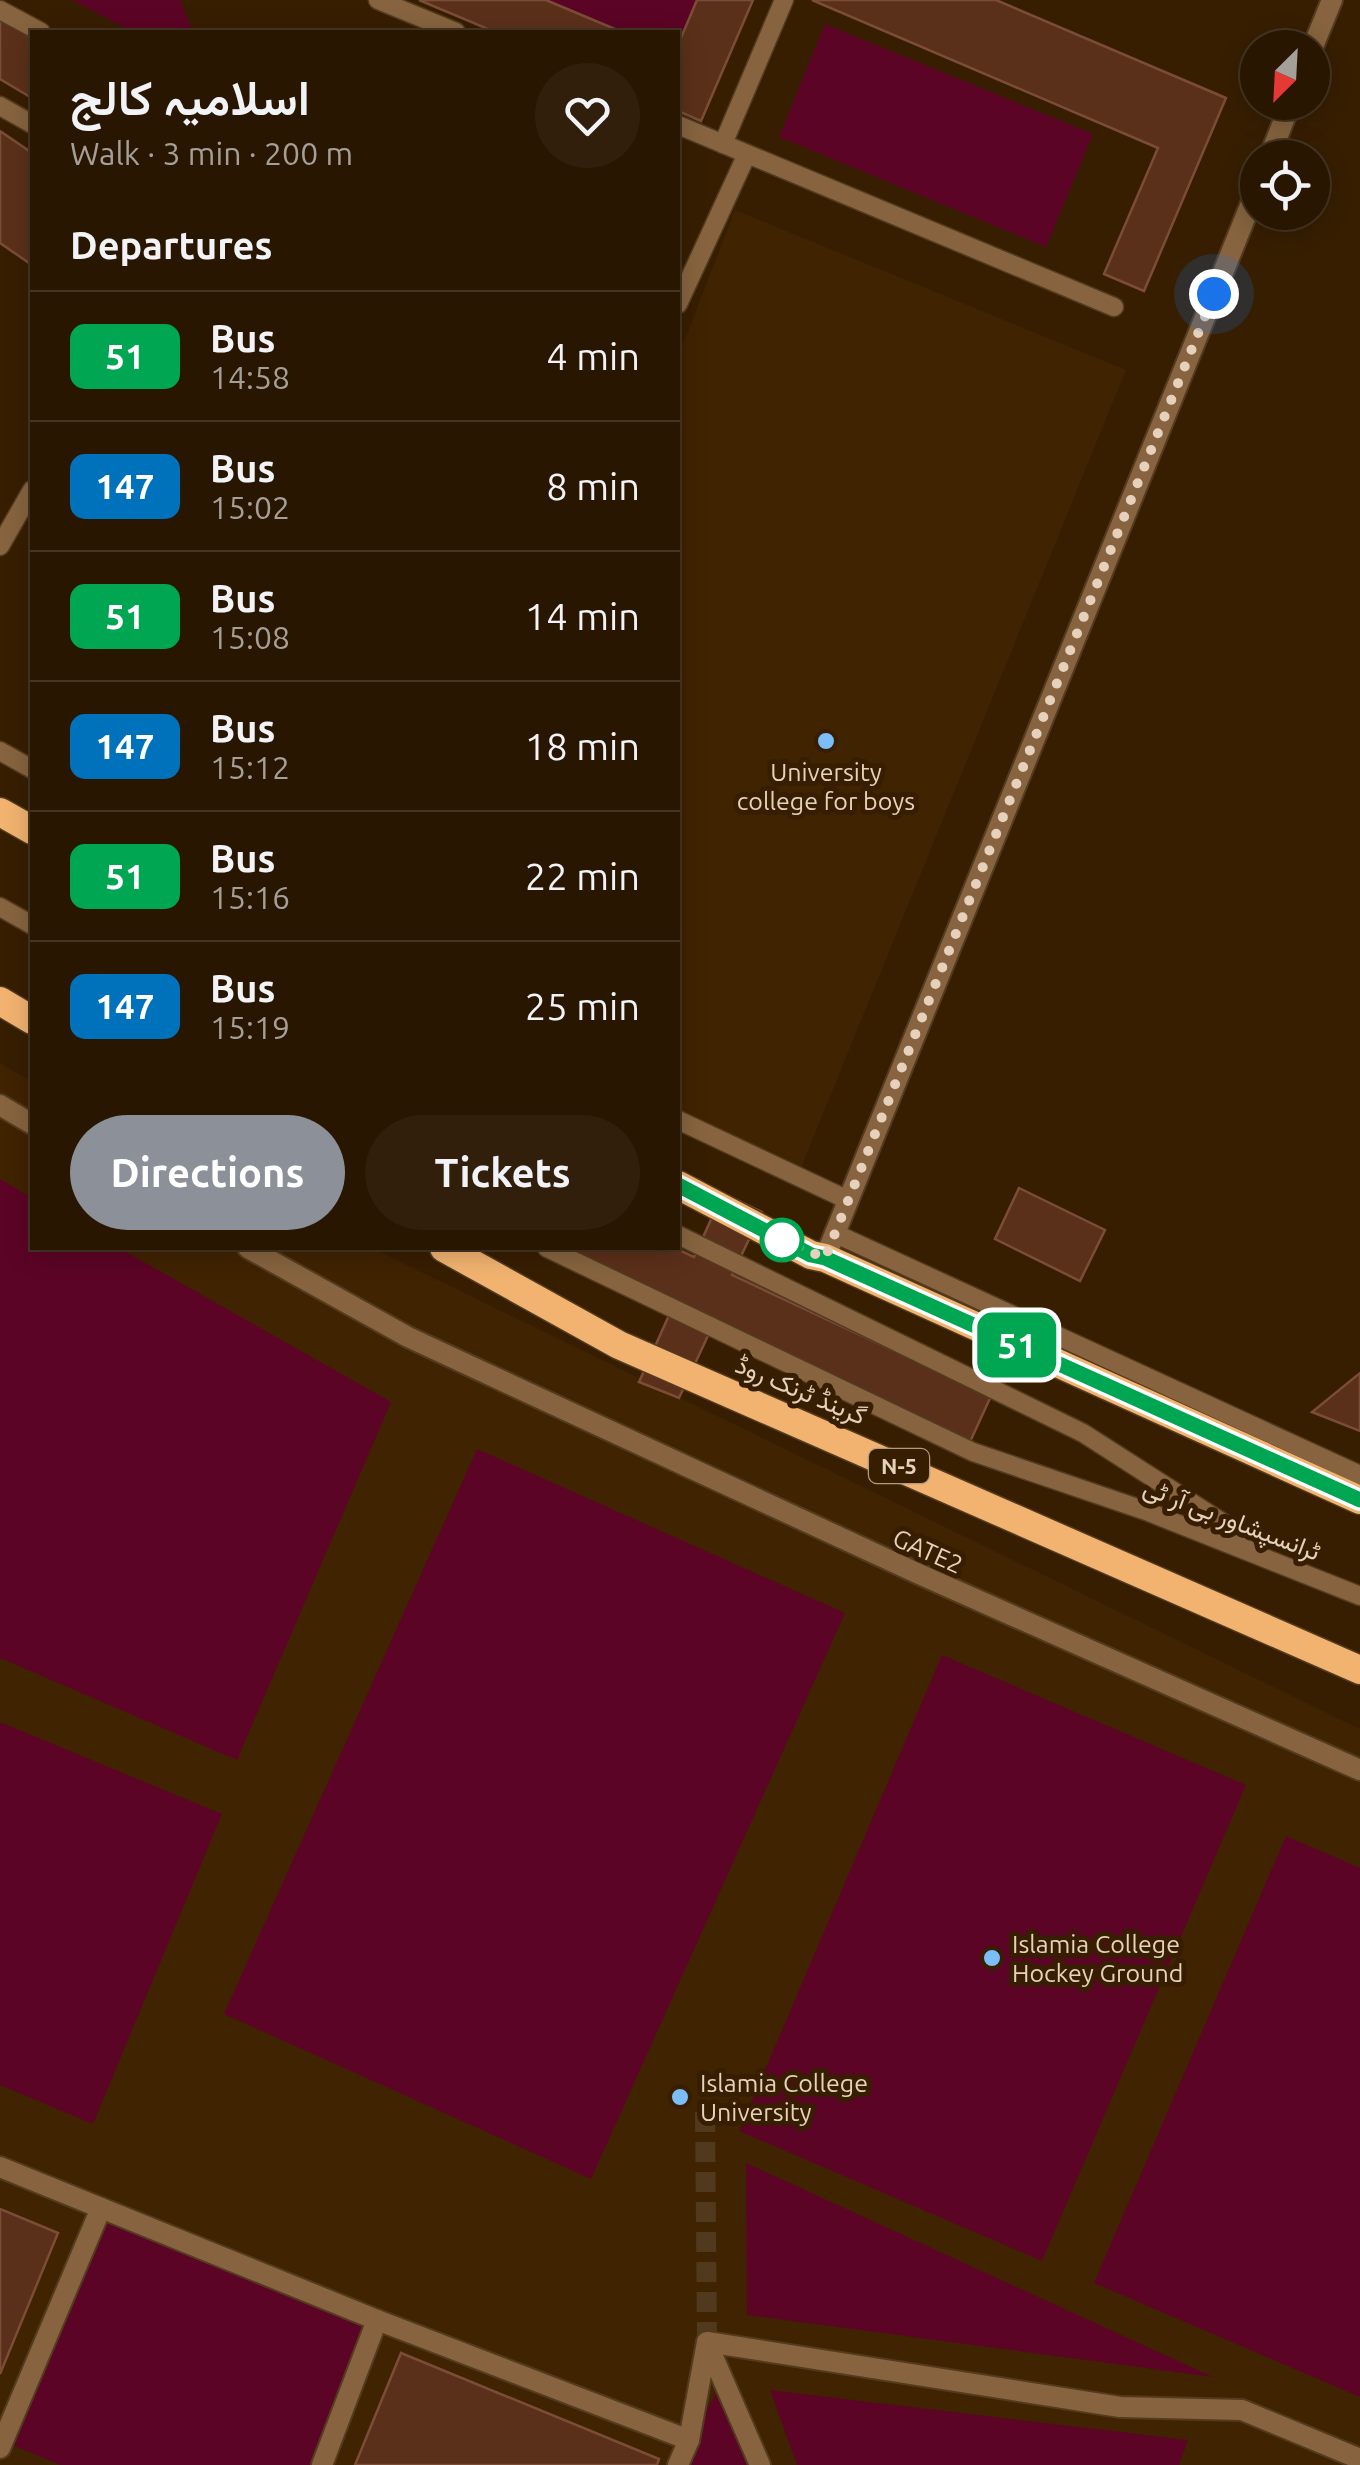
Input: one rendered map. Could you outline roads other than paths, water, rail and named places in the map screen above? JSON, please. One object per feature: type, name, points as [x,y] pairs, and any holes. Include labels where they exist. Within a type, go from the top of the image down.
[{"type":"highway","points":[[0,812],[30,829]]},
{"type":"highway","points":[[0,1002],[30,1019]]},
{"type":"highway","points":[[680,1186],[811,1255],[829,1245],[1360,1500]]},
{"type":"highway","name":"گرینڈ ٹرنک روڈ","points":[[448,1250],[619,1345],[1360,1670]]},
{"type":"street","points":[[1320,30],[1332,0]]},
{"type":"street","points":[[829,1245],[1240,230]]},
{"type":"street","points":[[0,1105],[30,1123]]},
{"type":"street","name":"GATE2","points":[[252,1250],[408,1336],[479,1370],[919,1574],[1360,1770]]},
{"type":"street","points":[[0,2167],[377,2320],[689,2440]]},
{"type":"street","points":[[0,2448],[101,2208]]},
{"type":"street","points":[[322,2465],[377,2320]]},
{"type":"street","points":[[678,2465],[689,2440],[707,2342]]},
{"type":"street","points":[[707,2342],[1120,2407],[1242,2410],[1360,2458]]},
{"type":"street","points":[[707,2342],[760,2465]]},
{"type":"lane","points":[[378,0],[451,30]]},
{"type":"lane","points":[[723,144],[784,0]]},
{"type":"lane","points":[[0,10],[38,30]]},
{"type":"lane","points":[[0,106],[30,123]]},
{"type":"lane","points":[[680,126],[1114,307]]},
{"type":"lane","points":[[680,300],[748,154]]},
{"type":"lane","points":[[0,546],[30,494]]},
{"type":"lane","points":[[0,751],[30,768]]},
{"type":"lane","points":[[0,907],[30,924]]},
{"type":"lane","points":[[680,1121],[848,1200]]},
{"type":"lane","name":"ٹرانسپشاور بی آر ٹی","points":[[680,1236],[1083,1433],[1226,1526],[1332,1584]]},
{"type":"lane","points":[[829,1245],[1360,1475]]},
{"type":"lane","name":"ٹرانسپشاور بی آر ٹی","points":[[551,1250],[973,1452],[1146,1512],[1332,1584]]},
{"type":"lane","points":[[1332,1584],[1360,1596]]},
{"type":"tunnel","points":[[705,2112],[707,2342]]},
{"type":"place","name":"University college for boys","points":[[826,741]]},
{"type":"place","name":"Islamia College Hockey Ground","points":[[992,1958]]},
{"type":"place","name":"Islamia College University","points":[[680,2097]]}]
